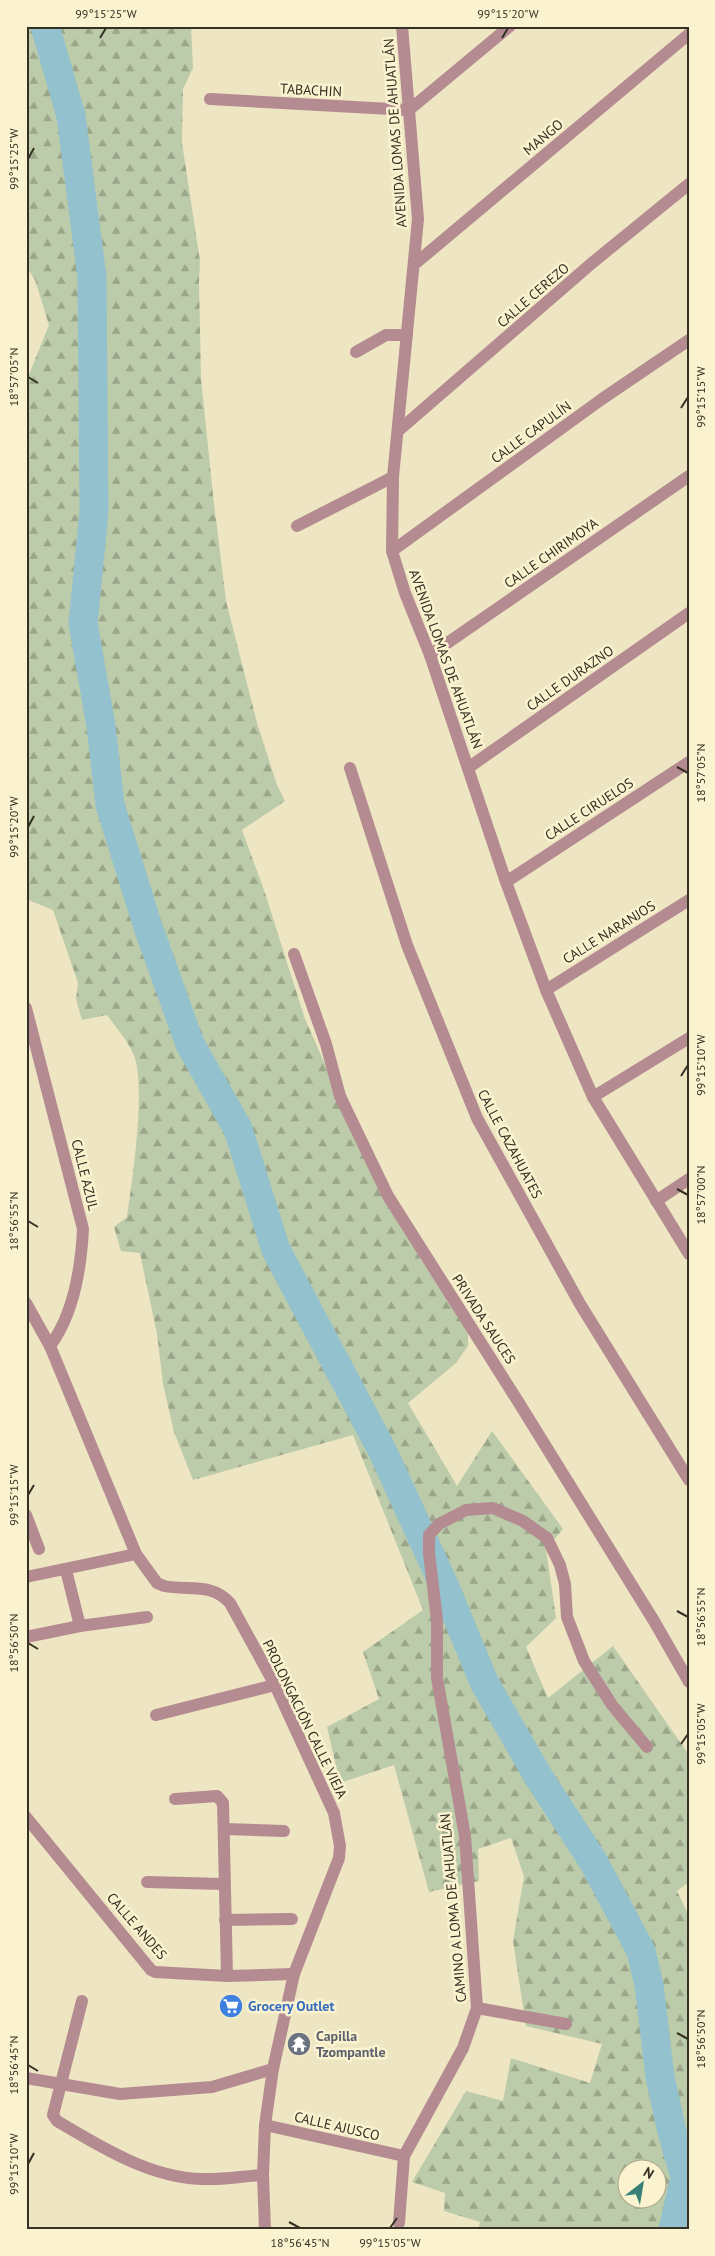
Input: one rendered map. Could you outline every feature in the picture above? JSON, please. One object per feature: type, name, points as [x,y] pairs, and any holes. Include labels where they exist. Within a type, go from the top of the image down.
[{"type":"street","name":"AVENIDA LOMAS DE AHUATLÁN","points":[[402,26],[418,219],[416,263],[406,335],[393,477],[392,551],[405,593],[430,655],[506,882],[546,990],[593,1097],[689,1254]]},
{"type":"street","points":[[410,110],[510,26]]},
{"type":"street","name":"MANGO","points":[[416,263],[689,34]]},
{"type":"street","name":"TABACHIN","points":[[210,99],[410,110]]},
{"type":"street","name":"CALLE CEREZO","points":[[398,431],[592,263],[689,184]]},
{"type":"street","points":[[356,352],[386,335],[406,335]]},
{"type":"street","name":"CALLE CAPULÍN","points":[[392,551],[602,399],[689,340]]},
{"type":"street","name":"CALLE CHIRIMOYA","points":[[430,655],[689,476]]},
{"type":"street","points":[[297,526],[393,477]]},
{"type":"street","name":"CALLE DURAZNO","points":[[468,768],[689,613]]},
{"type":"street","name":"CALLE CIRUELOS","points":[[506,882],[689,762]]},
{"type":"street","name":"CALLE CAZAHUATES","points":[[350,768],[406,945],[477,1118],[580,1304],[689,1480]]},
{"type":"street","name":"CALLE NARANJOS","points":[[546,990],[689,900]]},
{"type":"street","name":"PRIVADA SAUCES","points":[[294,954],[326,1044],[340,1096],[388,1196],[520,1403],[654,1621],[689,1682]]},
{"type":"street","name":"CALLE AZUL","points":[[26,1008],[83,1229],[82,1248],[69,1312],[60,1334],[50,1346]]},
{"type":"street","points":[[593,1097],[689,1038]]},
{"type":"street","points":[[656,1201],[689,1179]]},
{"type":"street","name":"PROLONGACIÓN CALLE VIEJA","points":[[26,1303],[50,1346],[136,1554],[157,1583],[164,1586],[209,1589],[224,1596],[230,1603],[275,1685],[334,1813],[340,1846],[339,1858],[294,1974],[273,2069],[265,2125],[263,2175],[265,2230]]},
{"type":"street","name":"CAMINO A LOMA DE AHUATLÁN","points":[[404,2156],[463,2048],[478,2008],[465,1836],[447,1728],[441,1706],[438,1678],[438,1620],[429,1553],[429,1535],[439,1524],[466,1510],[492,1508],[523,1521],[547,1538],[560,1565],[565,1584],[567,1617],[584,1661],[612,1705],[647,1747]]},
{"type":"street","points":[[26,1515],[39,1549]]},
{"type":"street","points":[[26,1577],[136,1554]]},
{"type":"street","points":[[66,1570],[80,1626]]},
{"type":"street","points":[[26,1637],[80,1626],[147,1617]]},
{"type":"street","points":[[156,1715],[275,1685]]},
{"type":"street","points":[[175,1799],[216,1796],[221,1798],[223,1803],[226,1976]]},
{"type":"street","name":"CALLE ANDES","points":[[26,1816],[151,1970],[160,1973],[226,1976],[294,1974]]},
{"type":"street","points":[[224,1829],[284,1831]]},
{"type":"street","points":[[147,1882],[224,1884]]},
{"type":"street","points":[[225,1920],[292,1919]]},
{"type":"street","points":[[82,2001],[53,2115],[54,2118],[108,2152],[172,2175],[203,2180],[263,2175]]},
{"type":"street","points":[[478,2008],[566,2024]]},
{"type":"street","points":[[26,2078],[120,2094],[212,2087],[273,2069]]},
{"type":"street","name":"CALLE AJUSCO","points":[[265,2125],[404,2156]]},
{"type":"street","points":[[399,2223],[404,2156]]},
{"type":"green space","points":[[26,26],[191,26],[193,68],[183,89],[182,143],[200,261],[201,379],[213,495],[226,601],[257,723],[277,785],[285,801],[242,830],[264,890],[305,1019],[356,1134],[421,1260],[468,1330],[468,1346],[456,1363],[408,1403],[457,1486],[492,1431],[563,1529],[546,1549],[556,1618],[526,1647],[548,1698],[613,1646],[689,1755],[689,1882],[677,1891],[689,1916],[689,2230],[478,2230],[480,2222],[444,2211],[445,2193],[412,2182],[466,2091],[503,2101],[511,2058],[590,2083],[602,2044],[526,2026],[513,1941],[524,1876],[511,1838],[478,1849],[479,1881],[429,1892],[394,1765],[340,1783],[327,1727],[379,1699],[363,1652],[423,1610],[353,1435],[193,1480],[174,1432],[163,1384],[157,1334],[140,1253],[121,1251],[114,1227],[127,1217],[139,1109],[137,1067],[131,1048],[107,1015],[82,1020],[76,999],[78,983],[53,910],[26,899],[26,382],[49,325],[35,280],[26,266]]},
{"type":"waterway","points":[[45,26],[71,116],[92,277],[94,512],[83,623],[101,726],[110,805],[148,927],[190,1044],[238,1129],[276,1250],[382,1450],[444,1585],[484,1682],[538,1776],[593,1861],[641,1951],[649,1985],[660,2077],[672,2132],[685,2177],[689,2175]]},
{"type":"waterway","points":[[673,2230],[685,2177]]},
{"type":"place","name":"Grocery Outlet","points":[[231,2006]]},
{"type":"place","name":"Capilla Tzompantle","points":[[299,2044]]}]
